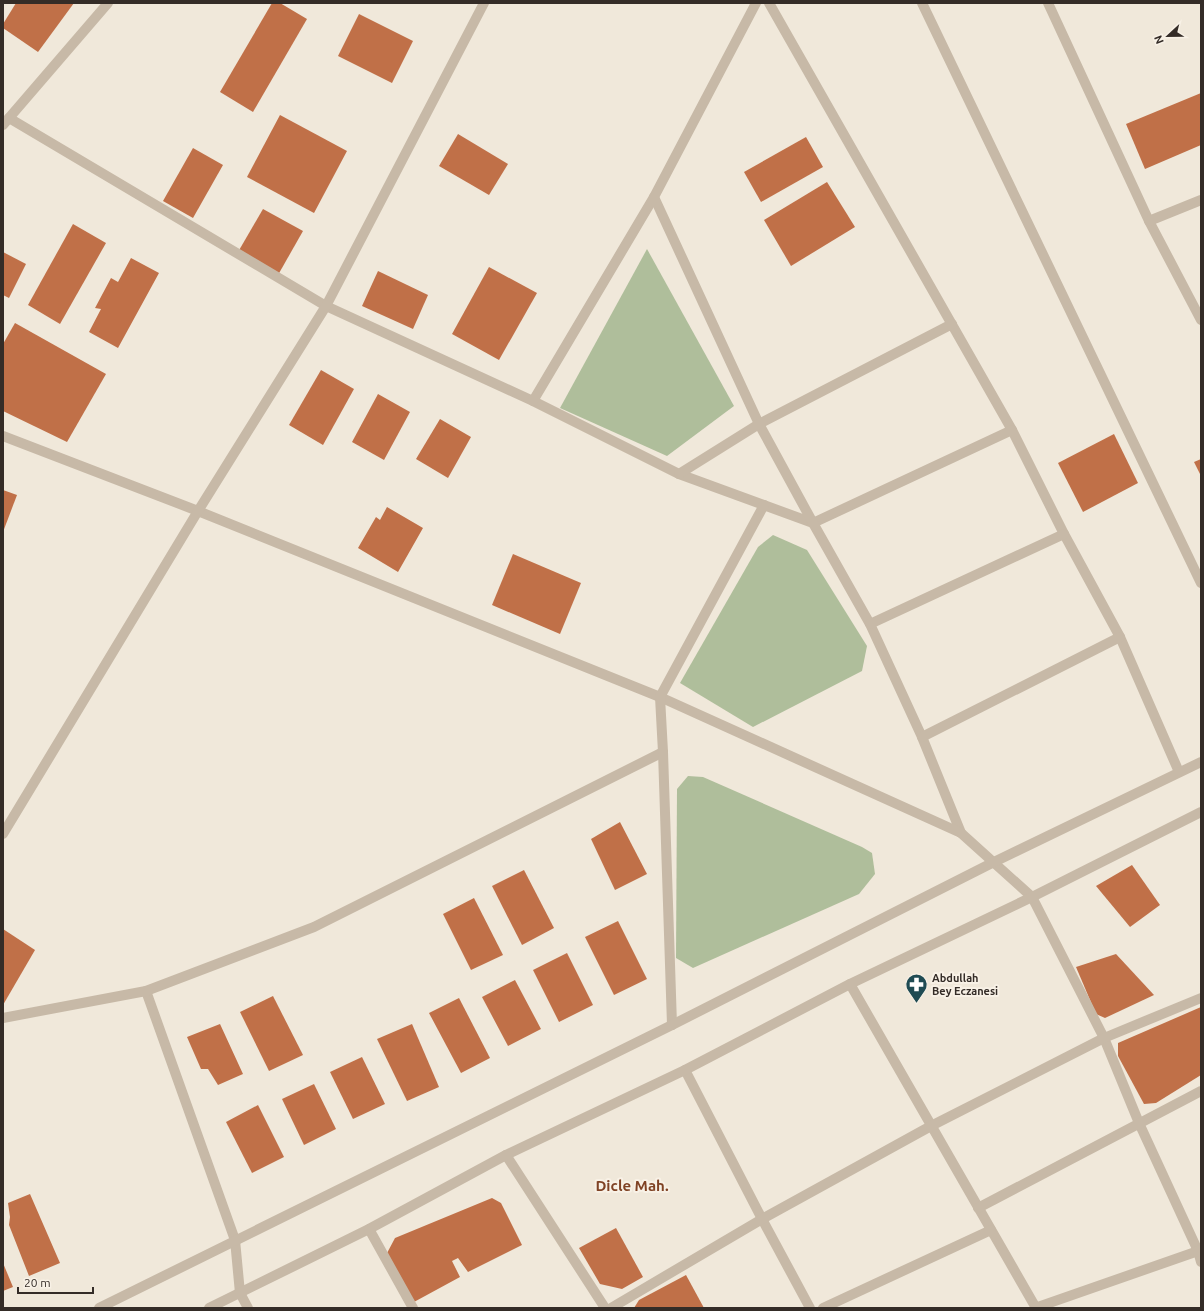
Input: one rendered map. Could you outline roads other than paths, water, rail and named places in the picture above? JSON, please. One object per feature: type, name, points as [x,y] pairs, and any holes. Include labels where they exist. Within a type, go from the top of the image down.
[{"type":"street","points":[[108,3],[6,122],[326,306],[533,401],[679,474],[813,524],[1012,430]]},
{"type":"street","points":[[3,834],[198,510],[326,306],[484,3]]},
{"type":"street","points":[[533,401],[654,197],[756,3]]},
{"type":"street","points":[[769,3],[1012,430],[1064,534],[1120,638],[1179,772]]},
{"type":"street","points":[[922,3],[1201,583]]},
{"type":"street","points":[[1048,3],[1149,221],[1201,320]]},
{"type":"street","points":[[654,197],[759,424],[813,524],[870,624],[922,737],[961,833]]},
{"type":"street","points":[[1149,221],[1201,200]]},
{"type":"street","points":[[679,474],[759,424],[952,324]]},
{"type":"street","points":[[3,436],[198,510],[660,697],[961,833],[1032,897],[1104,1038],[1139,1123],[1199,1250],[1201,1262]]},
{"type":"street","points":[[672,1025],[660,697],[764,505]]},
{"type":"street","points":[[870,624],[1064,534]]},
{"type":"street","points":[[922,737],[1120,638]]},
{"type":"street","points":[[3,1018],[146,991],[314,927],[663,752]]},
{"type":"street","points":[[99,1308],[672,1025],[994,862],[1201,762]]},
{"type":"street","points":[[209,1308],[369,1229],[506,1155],[685,1070],[850,984],[1032,897],[1201,812]]},
{"type":"street","points":[[850,984],[1036,1308],[1199,1250]]},
{"type":"street","points":[[146,991],[235,1240],[240,1293],[248,1308]]},
{"type":"street","points":[[611,1308],[762,1219],[931,1126],[1104,1038],[1201,998]]},
{"type":"street","points":[[685,1070],[810,1308]]},
{"type":"street","points":[[978,1208],[1201,1091]]},
{"type":"street","points":[[506,1155],[605,1308]]},
{"type":"street","points":[[369,1229],[413,1308]]},
{"type":"street","points":[[823,1308],[991,1230]]},
{"type":"place","name":"Abdullah Bey Eczanesi","points":[[917,1004]]},
{"type":"district","name":"Dicle Mah.","points":[[632,1185]]}]
